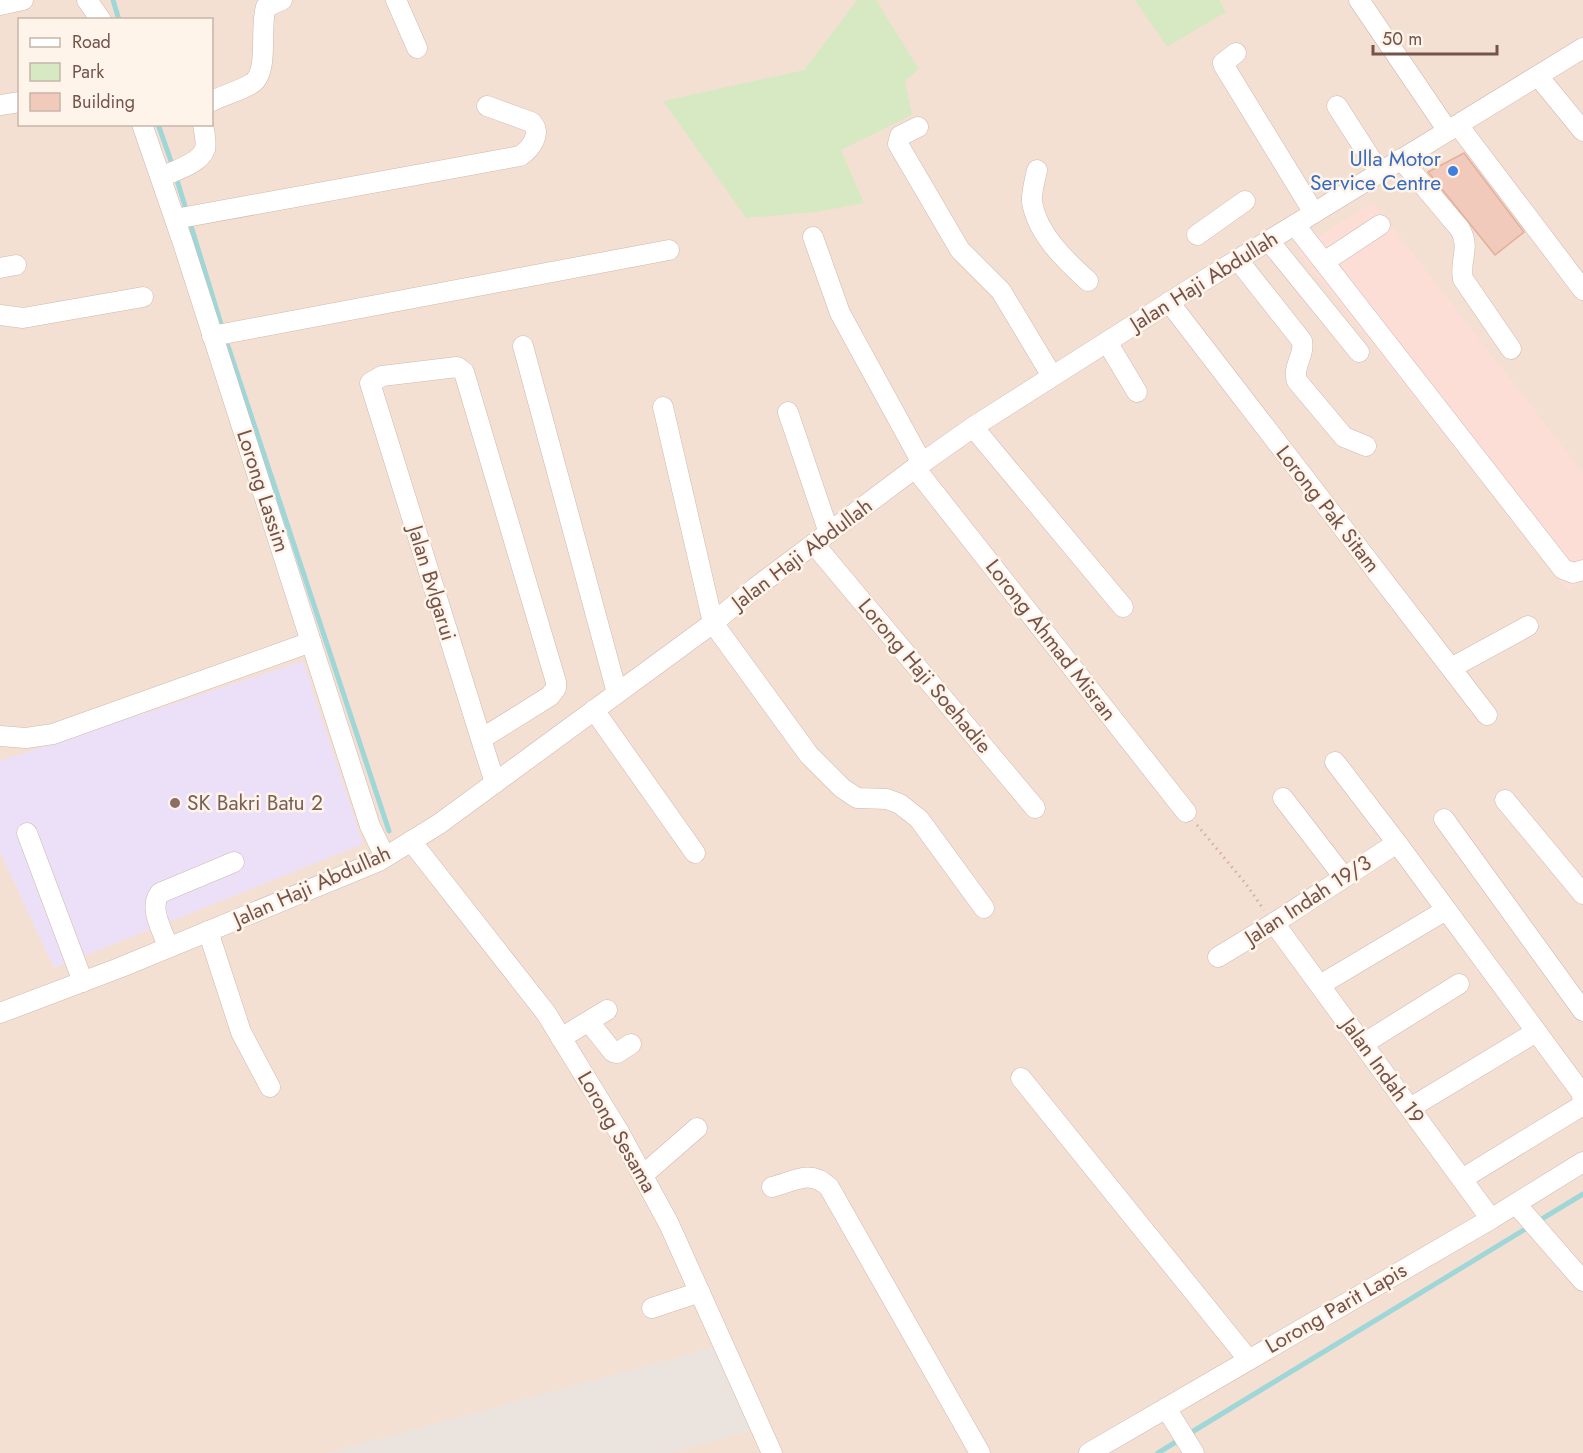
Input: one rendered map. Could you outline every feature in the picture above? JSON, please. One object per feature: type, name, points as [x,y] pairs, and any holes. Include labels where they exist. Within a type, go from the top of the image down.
[{"type":"street","points":[[0,5],[23,0]]},
{"type":"street","points":[[87,0],[100,18]]},
{"type":"street","points":[[213,100],[253,84],[259,78],[262,69],[263,17],[266,7],[282,0]]},
{"type":"street","points":[[396,0],[417,48]]},
{"type":"street","points":[[1359,0],[1453,128],[1583,290]]},
{"type":"street","name":"Jalan Haji Abdullah","points":[[0,1013],[83,982],[385,857],[439,824],[712,623],[918,465],[973,427],[1169,302],[1583,48]]},
{"type":"street","points":[[1236,52],[1223,63],[1224,66],[1314,213]]},
{"type":"street","points":[[1538,76],[1583,131]]},
{"type":"street","points":[[0,105],[18,102]]},
{"type":"street","points":[[175,219],[520,156],[535,138],[537,130],[535,126],[531,122],[487,106]]},
{"type":"street","points":[[1337,106],[1380,172]]},
{"type":"street","name":"Lorong Lassim","points":[[143,126],[175,219],[370,826],[385,857]]},
{"type":"street","points":[[160,177],[194,161],[201,155],[206,146],[202,126]]},
{"type":"street","points":[[918,127],[900,136],[898,144],[960,250],[1009,301],[1052,376]]},
{"type":"street","points":[[1401,159],[1460,229],[1466,242],[1462,267],[1463,279],[1511,349]]},
{"type":"street","points":[[1037,170],[1032,200],[1035,213],[1044,231],[1066,261],[1088,281]]},
{"type":"street","points":[[1197,235],[1245,201]]},
{"type":"street","points":[[1295,225],[1563,569],[1573,573],[1583,570]]},
{"type":"street","points":[[1324,262],[1380,225]]},
{"type":"street","name":"Lorong Ahmad Misran","points":[[813,237],[840,313],[918,465],[1186,812]]},
{"type":"street","points":[[1269,242],[1359,352]]},
{"type":"street","points":[[212,336],[669,250]]},
{"type":"street","points":[[1238,260],[1302,341],[1304,348],[1295,373],[1297,381],[1344,437],[1366,446]]},
{"type":"street","points":[[0,315],[23,318],[143,297]]},
{"type":"street","name":"Lorong Pak Sitam","points":[[1169,302],[1488,715]]},
{"type":"street","points":[[1107,342],[1137,392]]},
{"type":"street","points":[[523,346],[617,693]]},
{"type":"street","name":"Jalan Bvlgarui","points":[[481,738],[550,696],[556,688],[464,372],[458,367],[382,376],[370,383],[495,783]]},
{"type":"street","points":[[663,407],[712,623],[809,755],[842,788],[857,798],[887,800],[900,804],[919,819],[984,909]]},
{"type":"street","points":[[788,412],[822,538]]},
{"type":"street","points":[[973,427],[1123,607]]},
{"type":"street","name":"Lorong Haji Soehadie","points":[[822,538],[1035,808]]},
{"type":"street","points":[[1451,668],[1528,626]]},
{"type":"street","points":[[0,736],[26,738],[53,735],[311,642]]},
{"type":"street","points":[[594,710],[695,853]]},
{"type":"street","points":[[1335,762],[1581,1092],[1583,1101],[1578,1108],[1462,1179]]},
{"type":"street","points":[[1283,798],[1343,876]]},
{"type":"street","points":[[1505,800],[1583,894]]},
{"type":"street","points":[[1444,819],[1583,1011]]},
{"type":"street","points":[[27,833],[83,982]]},
{"type":"street","name":"Lorong Sesama","points":[[411,841],[546,1013],[619,1132],[669,1224],[772,1453]]},
{"type":"street","name":"Jalan Indah 19/3","points":[[1218,957],[1397,843]]},
{"type":"street","points":[[168,947],[154,908],[155,899],[160,893],[234,862]]},
{"type":"street","points":[[1320,986],[1446,910]]},
{"type":"street","name":"Jalan Indah 19","points":[[1274,923],[1491,1219]]},
{"type":"street","points":[[208,931],[241,1032],[270,1087]]},
{"type":"street","points":[[1363,1044],[1459,984]]},
{"type":"street","points":[[561,1038],[607,1010]]},
{"type":"street","points":[[589,1022],[613,1052],[617,1053],[631,1044]]},
{"type":"street","points":[[1410,1108],[1536,1032]]},
{"type":"street","points":[[1021,1078],[1248,1359]]},
{"type":"street","points":[[643,1175],[697,1128]]},
{"type":"street","name":"Lorong Parit Lapis","points":[[1089,1453],[1491,1219],[1521,1211],[1583,1162]]},
{"type":"street","points":[[772,1187],[810,1176],[820,1178],[829,1187],[980,1453]]},
{"type":"street","points":[[1521,1211],[1550,1244],[1576,1257],[1583,1281]]},
{"type":"street","points":[[652,1308],[700,1292]]},
{"type":"street","points":[[1166,1408],[1194,1453]]},
{"type":"path","points":[[1186,812],[1246,884],[1274,923]]},
{"type":"shaded area","points":[[0,0],[1583,0],[1583,1453],[0,1453]]},
{"type":"shaded area","points":[[1373,202],[1583,473],[1583,580],[1568,590],[1297,251]]},
{"type":"shaded area","name":"SK Bakri Batu 2","points":[[303,661],[363,844],[54,968],[0,852],[0,761]]},
{"type":"shaded area","points":[[714,1347],[751,1431],[668,1453],[327,1453]]},
{"type":"green space","points":[[857,0],[876,0],[919,69],[905,81],[912,115],[841,150],[864,203],[817,212],[746,218],[663,101],[804,70]]},
{"type":"green space","points":[[1135,0],[1219,0],[1226,12],[1167,47]]},
{"type":"building","points":[[1464,153],[1524,232],[1495,255],[1428,172]]},
{"type":"waterway","points":[[113,0],[118,18]]},
{"type":"waterway","points":[[159,126],[172,164]]},
{"type":"waterway","points":[[177,180],[221,324]]},
{"type":"waterway","points":[[228,346],[389,831]]},
{"type":"waterway","points":[[1187,1435],[1583,1194]]},
{"type":"waterway","points":[[1158,1453],[1179,1440]]},
{"type":"place","name":"Ulla Motor Service Centre","points":[[1453,171]]},
{"type":"place","name":"SK Bakri Batu 2","points":[[175,803]]}]
